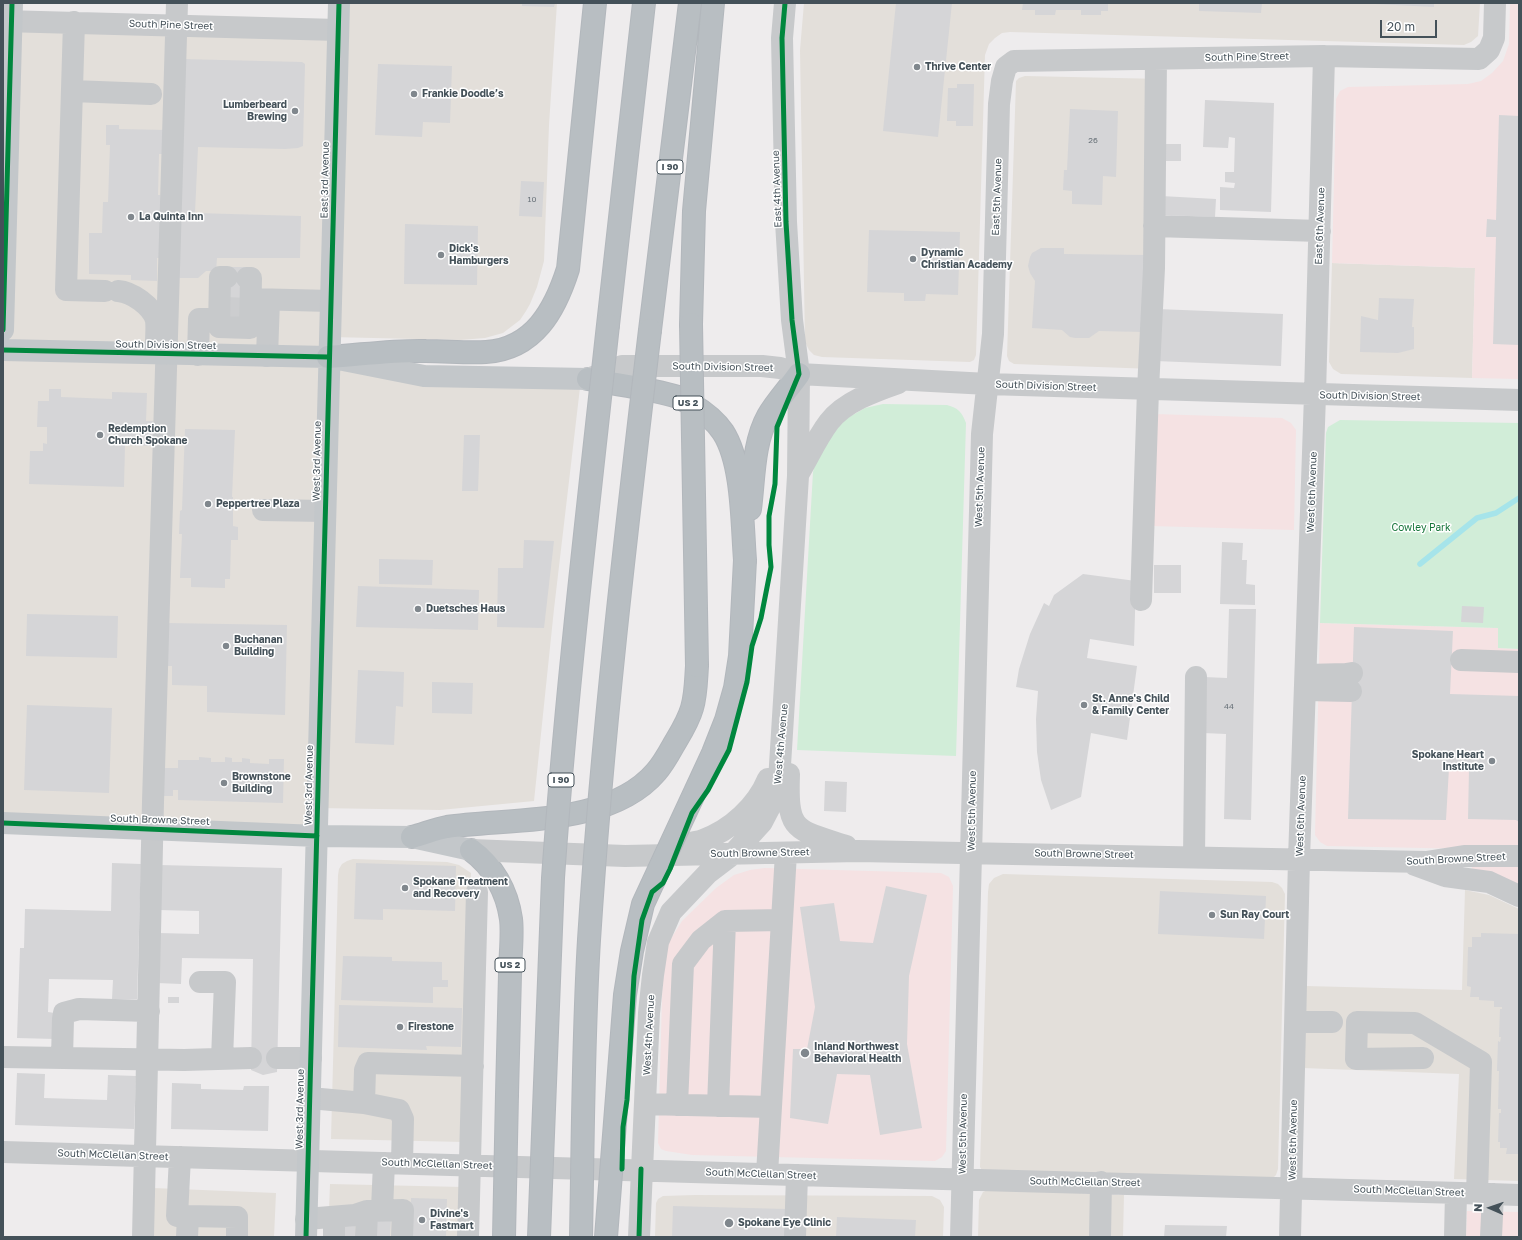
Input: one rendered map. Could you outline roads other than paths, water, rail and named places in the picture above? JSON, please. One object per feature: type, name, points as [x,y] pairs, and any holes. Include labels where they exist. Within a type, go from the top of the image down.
[{"type":"highway","points":[[328,357],[424,350],[488,352],[506,349],[518,343],[532,333],[541,324],[550,312],[562,288],[568,269],[595,3]]},
{"type":"highway","name":"I 90","points":[[539,1237],[556,833],[569,693],[608,325],[644,3]]},
{"type":"highway","name":"I 90","points":[[581,1237],[589,942],[609,700],[623,557],[690,3]]},
{"type":"highway","points":[[412,837],[445,828],[565,815],[618,800],[644,784],[665,761],[692,709],[697,666],[691,324],[694,211],[713,3]]},
{"type":"highway","points":[[745,560],[757,449],[760,434],[768,416],[799,374]]},
{"type":"highway","name":"US 2","points":[[588,379],[649,390],[679,398],[698,408],[715,422],[724,433],[732,450],[736,468],[739,486],[745,560],[740,656],[731,701],[713,753],[643,904],[632,951],[625,995],[606,1237]]},
{"type":"highway","name":"US 2","points":[[471,850],[482,858],[496,876],[503,891],[511,919],[504,1237]]},
{"type":"main road","name":"East 3rd Avenue","points":[[328,357],[331,301],[339,3]]},
{"type":"main road","points":[[3,330],[9,15]]},
{"type":"main road","name":"South Division Street","points":[[3,350],[328,357],[424,376],[588,379]]},
{"type":"main road","name":"West 3rd Avenue","points":[[306,1228],[328,357]]},
{"type":"main road","name":"South Browne Street","points":[[3,823],[317,836],[412,837],[471,850]]},
{"type":"street","points":[[161,354],[168,320],[177,3]]},
{"type":"street","name":"East 4th Avenue","points":[[785,3],[782,38],[786,222],[792,320],[799,374]]},
{"type":"street","name":"South Pine Street","points":[[1014,61],[1324,56],[1479,59],[1489,50],[1494,38],[1495,3]]},
{"type":"street","name":"South Pine Street","points":[[9,15],[74,22],[338,30]]},
{"type":"street","points":[[74,22],[66,290],[123,291],[134,297],[148,308],[154,316],[161,354],[153,829],[143,1237]]},
{"type":"street","name":"East 6th Avenue","points":[[1315,395],[1324,56]]},
{"type":"street","points":[[1141,600],[1148,390],[1154,268],[1156,59]]},
{"type":"street","name":"East 5th Avenue","points":[[988,384],[993,334],[999,104],[1002,81],[1006,67],[1014,61]]},
{"type":"street","points":[[72,91],[151,94]]},
{"type":"street","points":[[1154,226],[1320,231]]},
{"type":"street","points":[[198,355],[235,309],[251,278],[220,277],[235,309],[266,356]]},
{"type":"street","points":[[168,320],[235,309],[331,301]]},
{"type":"street","name":"South Division Street","points":[[588,379],[622,366],[762,366],[780,368],[799,374],[988,384],[1519,400]]},
{"type":"street","name":"West 4th Avenue","points":[[639,1237],[649,1013],[658,942],[671,912],[708,873],[734,854],[762,822],[774,799],[780,781],[798,476],[799,374]]},
{"type":"street","points":[[798,476],[829,421],[851,403],[877,390],[905,380]]},
{"type":"street","name":"West 5th Avenue","points":[[961,1237],[982,434],[988,384]]},
{"type":"street","name":"West 6th Avenue","points":[[1290,1237],[1300,859],[1315,395]]},
{"type":"street","points":[[263,510],[325,511]]},
{"type":"street","points":[[1461,660],[1519,662]]},
{"type":"street","points":[[1306,683],[1346,674],[1352,682]]},
{"type":"street","points":[[1194,857],[1196,677]]},
{"type":"street","points":[[783,725],[789,745],[788,798],[793,822],[810,834],[858,850]]},
{"type":"street","points":[[625,856],[703,840],[733,824],[754,804],[765,787],[772,768],[776,745],[783,725]]},
{"type":"street","name":"South Browne Street","points":[[471,850],[625,856],[858,850],[1426,862],[1464,856],[1519,856]]},
{"type":"street","points":[[767,1174],[786,853]]},
{"type":"street","points":[[1403,861],[1444,876],[1489,882],[1519,896]]},
{"type":"street","points":[[468,1237],[477,892]]},
{"type":"street","points":[[677,1105],[683,964],[701,940],[725,921],[782,920]]},
{"type":"street","points":[[718,1106],[725,921]]},
{"type":"street","points":[[200,982],[224,982],[222,1059]]},
{"type":"street","points":[[62,1058],[62,1019],[64,1013],[80,1009],[149,1011]]},
{"type":"street","points":[[1296,1022],[1332,1022]]},
{"type":"street","points":[[1424,1058],[1356,1059],[1357,1022],[1415,1023],[1482,1062],[1475,1194],[1455,1237]]},
{"type":"street","points":[[3,1057],[148,1060],[251,1058]]},
{"type":"street","points":[[277,1058],[311,1058]]},
{"type":"street","points":[[364,1103],[365,1070],[368,1063],[473,1066]]},
{"type":"street","points":[[310,1098],[364,1103],[399,1110],[403,1119],[393,1163],[374,1210],[366,1237]]},
{"type":"street","points":[[645,1104],[771,1107]]},
{"type":"street","name":"South McClellan Street","points":[[3,1152],[641,1169],[797,1175],[1292,1187],[1519,1195]]},
{"type":"street","points":[[180,1157],[177,1216],[187,1226],[237,1217],[237,1237]]},
{"type":"street","points":[[795,1237],[797,1175]]},
{"type":"street","points":[[1100,1237],[1101,1182]]},
{"type":"street","points":[[1475,1194],[1491,1237]]},
{"type":"street","points":[[306,1228],[334,1227],[355,1215],[374,1210],[403,1210],[402,1237]]},
{"type":"street","points":[[961,1237],[969,1237]]},
{"type":"waterway","points":[[1420,564],[1477,518],[1496,513],[1519,498]]},
{"type":"tunnel","points":[[226,308],[246,309]]},
{"type":"place","name":"Thrive Center","points":[[917,67]]},
{"type":"place","name":"Frankie Doodle’s","points":[[414,94]]},
{"type":"place","name":"Lumberbeard Brewing","points":[[295,111]]},
{"type":"place","name":"La Quinta Inn","points":[[131,217]]},
{"type":"place","name":"Dick's Hamburgers","points":[[441,255]]},
{"type":"place","name":"Dynamic Christian Academy","points":[[913,259]]},
{"type":"place","name":"Redemption Church Spokane","points":[[100,435]]},
{"type":"place","name":"Peppertree Plaza","points":[[208,504]]},
{"type":"place","name":"Duetsches Haus","points":[[418,609]]},
{"type":"place","name":"Buchanan Building","points":[[226,646]]},
{"type":"place","name":"St. Anne's Child & Family Center","points":[[1084,705]]},
{"type":"place","name":"Spokane Heart Institute","points":[[1492,761]]},
{"type":"place","name":"Brownstone Building","points":[[224,783]]},
{"type":"place","name":"Spokane Treatment and Recovery","points":[[405,888]]},
{"type":"place","name":"Sun Ray Court","points":[[1212,915]]},
{"type":"place","name":"Firestone","points":[[400,1027]]},
{"type":"place","name":"Inland Northwest Behavioral Health","points":[[805,1053]]},
{"type":"place","name":"Divine's Fastmart","points":[[422,1220]]},
{"type":"place","name":"Spokane Eye Clinic","points":[[729,1223]]},
{"type":"park label","name":"Cowley Park","points":[[1421,528]]}]
